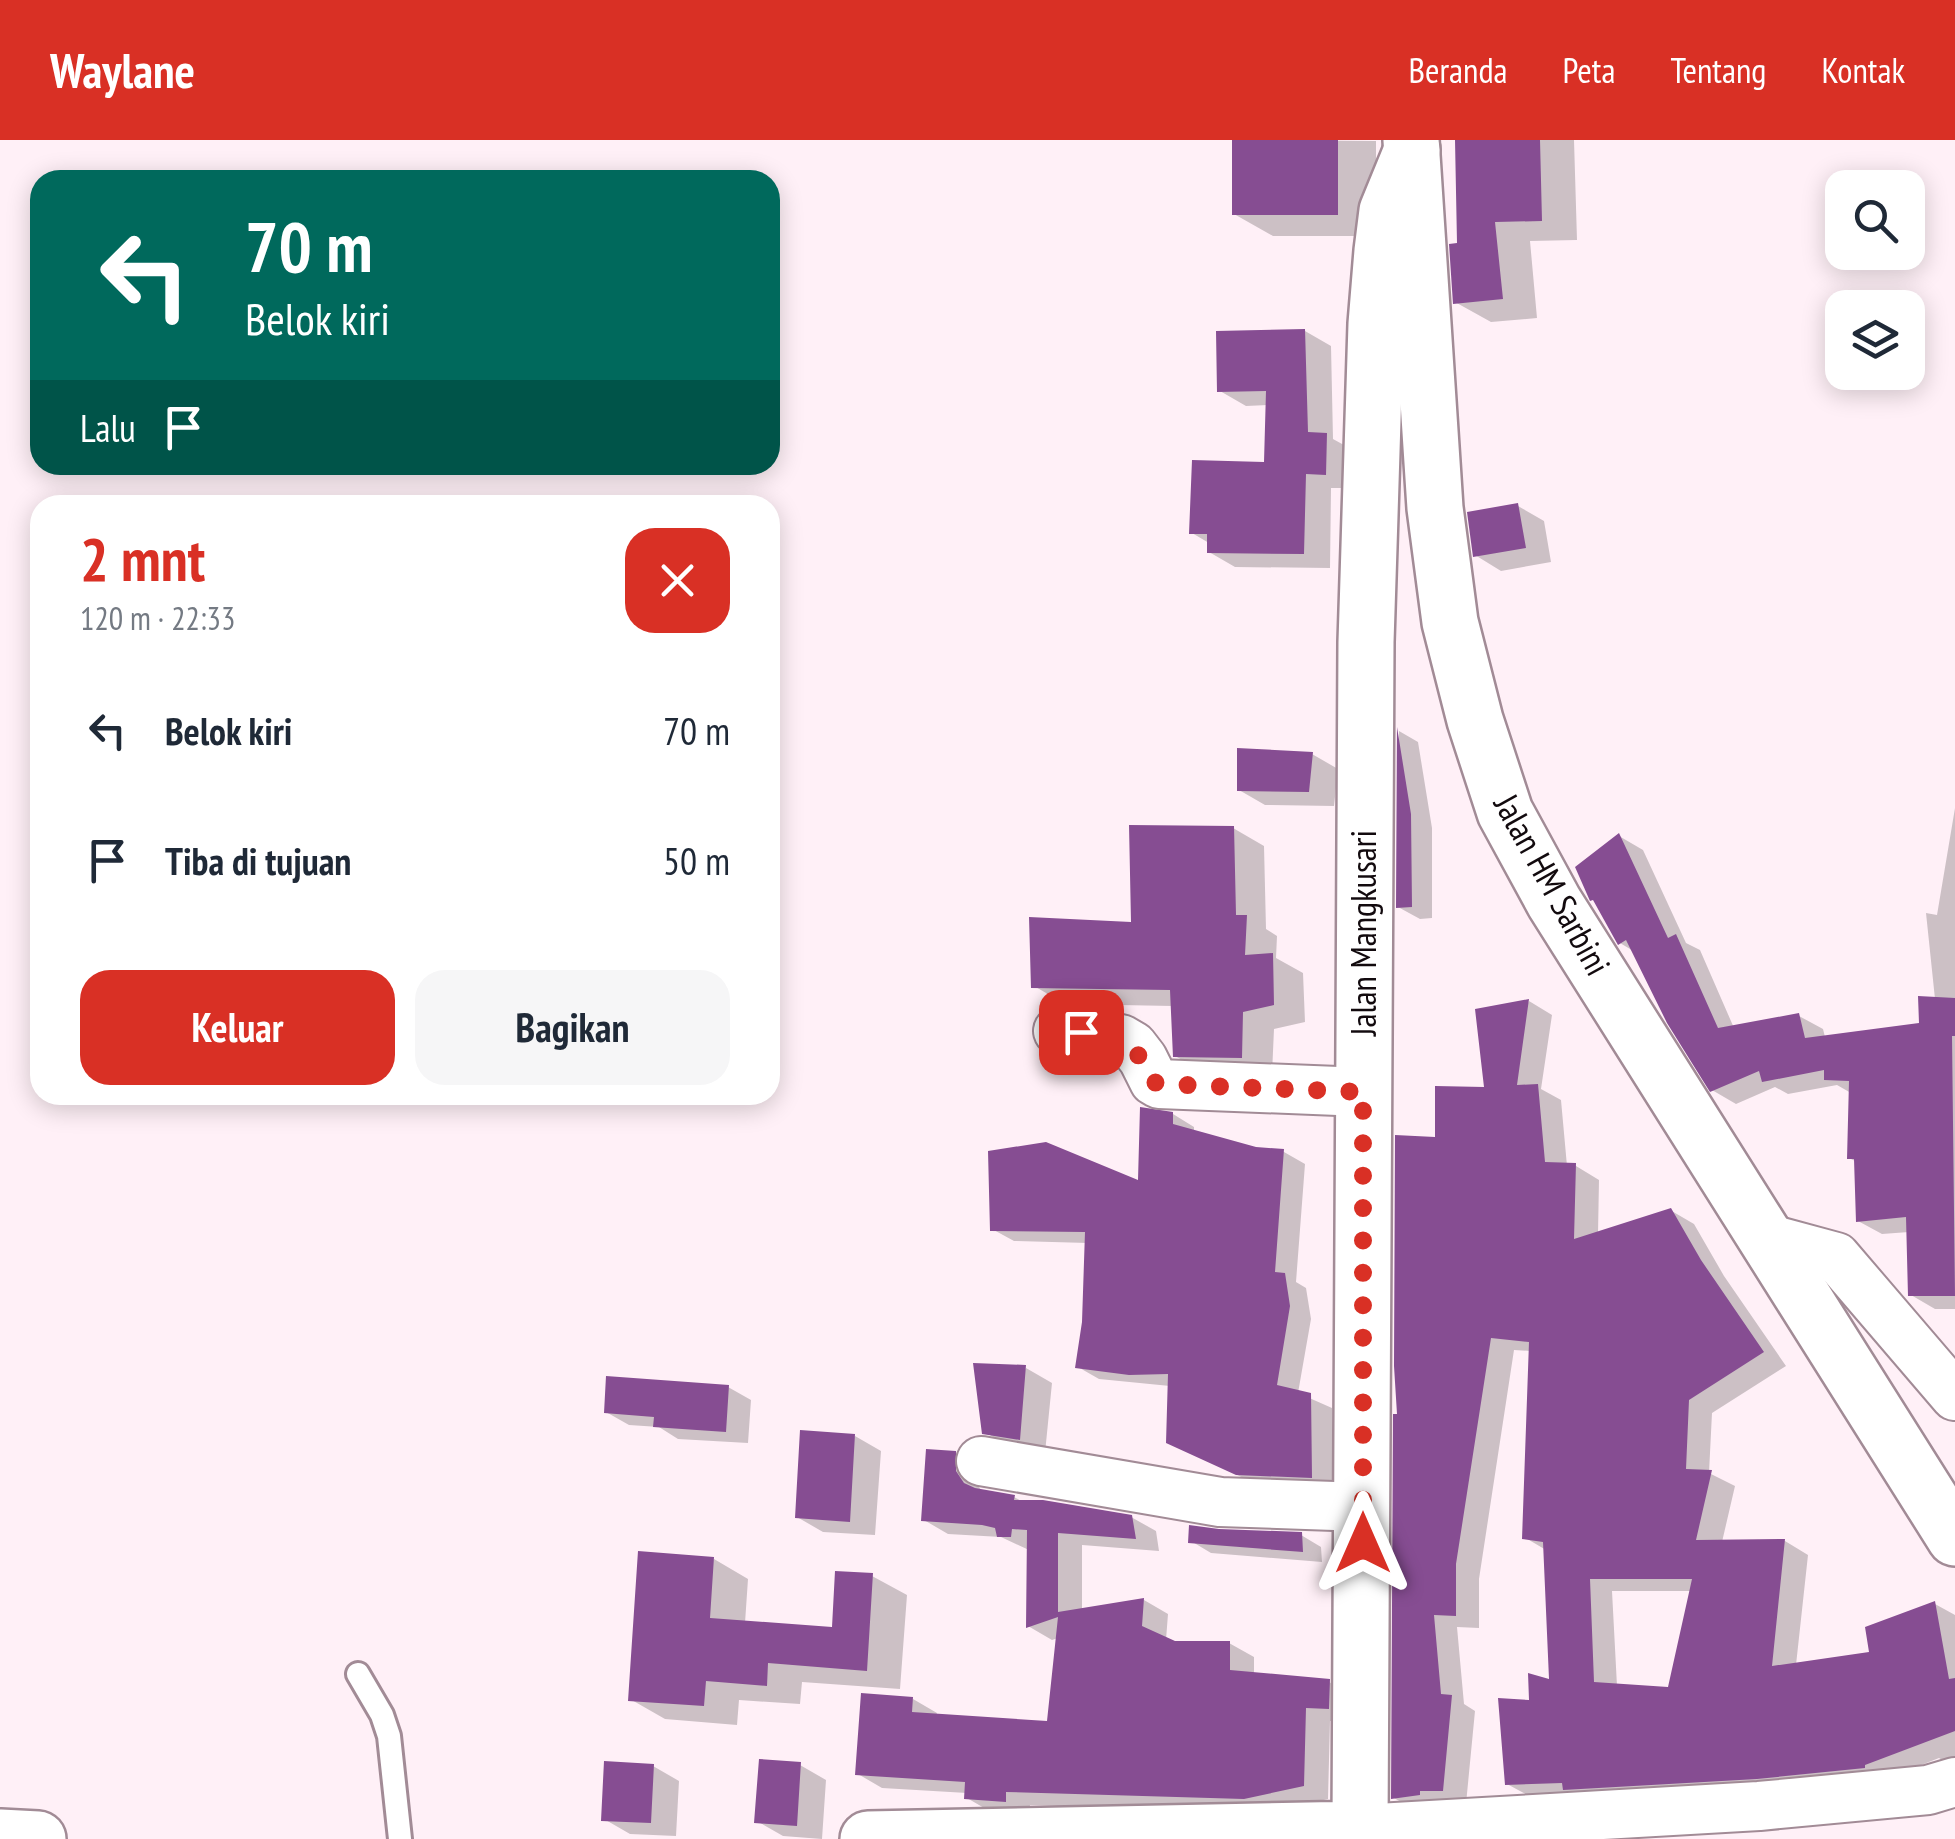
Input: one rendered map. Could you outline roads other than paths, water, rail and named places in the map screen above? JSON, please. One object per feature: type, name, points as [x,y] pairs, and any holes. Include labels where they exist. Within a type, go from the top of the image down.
[{"type":"street","name":"Jalan Mangkusari","points":[[1360,1828],[1366,642],[1376,324],[1388,211],[1411,145]]},
{"type":"street","name":"Jalan HM Sarbini","points":[[1411,145],[1436,508],[1450,622],[1506,812],[1554,902],[1955,1538]]},
{"type":"street","points":[[1058,1031],[1121,1038],[1133,1046],[1159,1084],[1363,1092]]},
{"type":"street","points":[[1766,1238],[1836,1257],[1955,1396]]},
{"type":"street","points":[[981,1461],[1220,1502],[1363,1508]]},
{"type":"street","points":[[868,1839],[1360,1828],[1760,1806],[1928,1790],[1955,1782]]},
{"type":"street","points":[[0,1837],[38,1839]]},
{"type":"lane","points":[[358,1674],[382,1715],[389,1736],[400,1839]]}]
